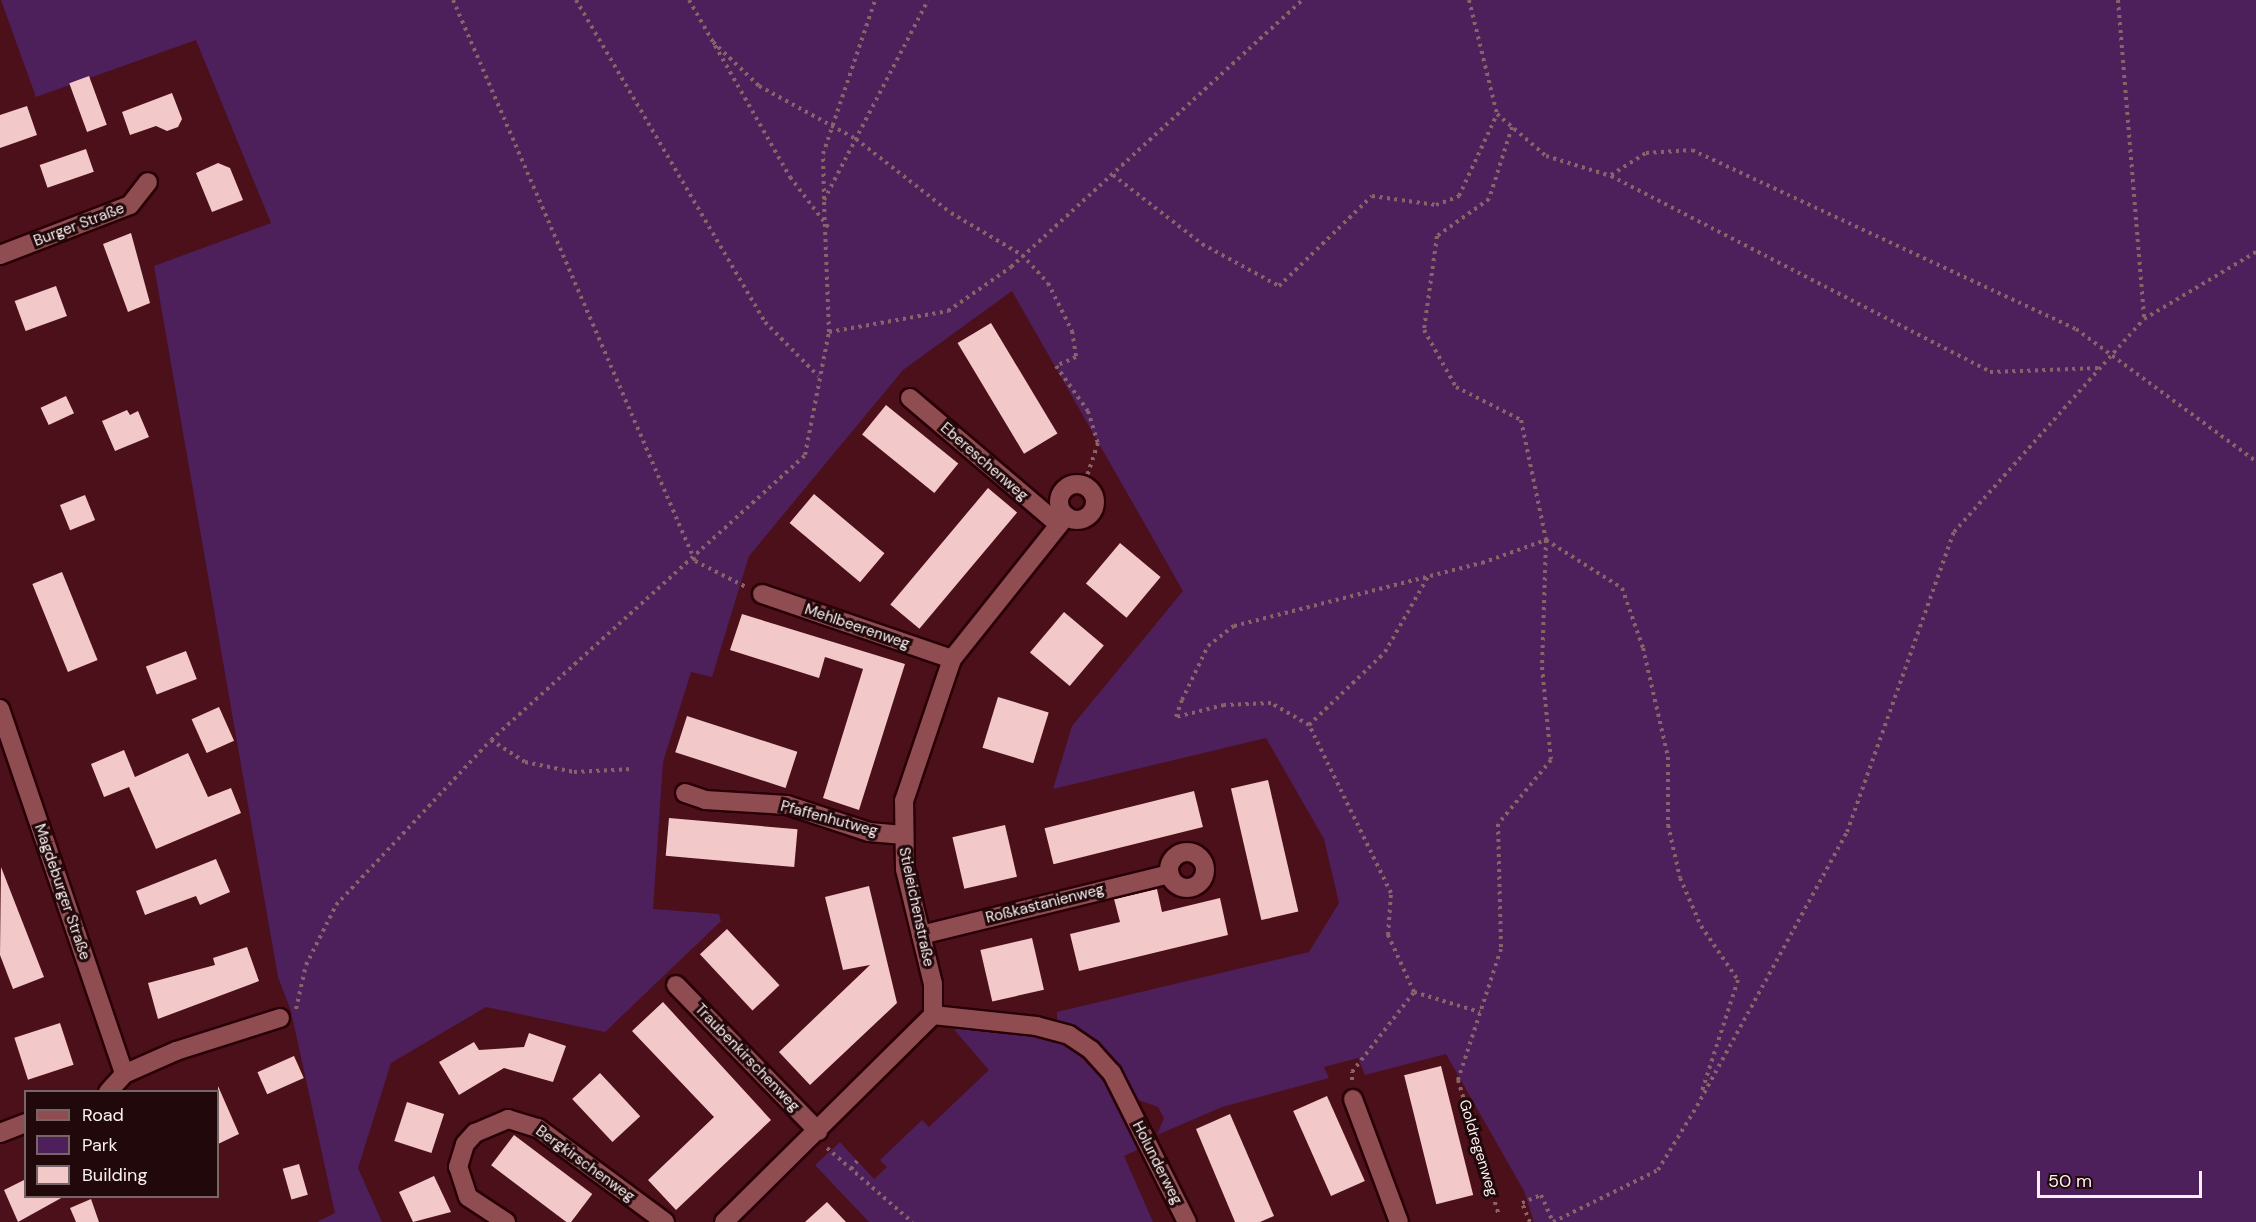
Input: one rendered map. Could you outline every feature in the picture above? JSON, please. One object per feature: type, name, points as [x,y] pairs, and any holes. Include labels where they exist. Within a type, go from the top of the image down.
[{"type":"street","name":"Burger Straße","points":[[0,255],[130,205],[148,182]]},
{"type":"street","name":"Ebereschenweg","points":[[910,398],[1062,520]]},
{"type":"street","points":[[1071,485],[1084,485],[1093,493],[1093,511],[1078,520],[1062,520],[1059,506],[1061,493],[1071,485]]},
{"type":"street","name":"Stieleichenstraße","points":[[933,1015],[933,984],[901,835],[904,801],[952,659],[1062,520]]},
{"type":"street","name":"Mehlbeerenweg","points":[[762,594],[952,659]]},
{"type":"street","name":"Magdeburger Straße","points":[[0,709],[124,1074]]},
{"type":"street","name":"Pfaffenhutweg","points":[[685,793],[705,800],[787,805],[869,832],[901,835]]},
{"type":"street","name":"Roßkastanienweg","points":[[921,935],[1170,874]]},
{"type":"street","name":"Traubenkirschenweg","points":[[675,985],[815,1134]]},
{"type":"street","points":[[724,1222],[933,1015]]},
{"type":"street","name":"Holunderweg","points":[[933,1015],[1069,1035],[1112,1073],[1187,1222]]},
{"type":"street","points":[[110,1090],[124,1074],[192,1044],[227,1039],[280,1018]]},
{"type":"street","points":[[1353,1099],[1399,1222]]},
{"type":"street","name":"Bergkirschenweg","points":[[506,1222],[468,1197],[458,1167],[465,1144],[475,1133],[508,1119],[538,1128],[665,1222]]},
{"type":"street","points":[[0,1133],[24,1124]]},
{"type":"path","points":[[453,0],[695,561],[762,594]]},
{"type":"path","points":[[576,0],[765,322],[818,377]]},
{"type":"path","points":[[689,0],[790,177],[829,228]]},
{"type":"path","points":[[280,1018],[299,1007],[306,965],[336,905],[491,740],[695,561],[805,455],[818,377],[829,332],[829,228],[824,200],[823,154],[875,0]]},
{"type":"path","points":[[824,200],[928,0]]},
{"type":"path","points":[[829,332],[948,311],[1022,255],[1113,175],[1302,0]]},
{"type":"path","points":[[1469,0],[1497,114],[1546,156],[1611,176],[1990,372],[2101,368]]},
{"type":"path","points":[[2118,0],[2144,319]]},
{"type":"path","points":[[713,42],[759,86],[833,124],[856,139],[951,213],[1022,255],[1048,283],[1072,331],[1076,357],[1056,366],[1088,411],[1098,443],[1084,485]]},
{"type":"path","points":[[1113,175],[1202,244],[1279,286],[1372,196],[1436,205],[1459,196],[1497,114]]},
{"type":"path","points":[[1512,127],[1488,199],[1437,236],[1424,330],[1456,387],[1521,420],[1546,540],[1542,667],[1551,760],[1498,824],[1501,949],[1480,1012],[1414,993],[1388,935],[1391,893],[1309,725],[1271,703],[1224,705],[1176,717],[1208,646],[1234,626],[1429,575],[1546,540],[1622,588],[1668,757],[1668,825],[1680,878],[1701,926],[1738,980],[1697,1106]]},
{"type":"path","points":[[1611,176],[1646,153],[1692,150],[2076,329],[2110,358],[2256,461]]},
{"type":"path","points":[[1530,1222],[1522,1203],[1541,1195],[1553,1222],[1658,1170],[1697,1106],[1847,832],[1954,532],[2144,319],[2256,252]]},
{"type":"path","points":[[1309,725],[1385,652],[1429,575]]},
{"type":"path","points":[[491,740],[525,762],[564,770],[633,769]]},
{"type":"path","points":[[1353,1099],[1352,1072],[1414,993]]},
{"type":"path","name":"Goldregenweg","points":[[1480,1012],[1458,1080],[1499,1216]]},
{"type":"path","points":[[815,1134],[912,1222]]},
{"type":"path","points":[[851,1168],[857,1161]]},
{"type":"green space","points":[[1,0],[2256,0],[2256,1222],[1534,1222],[1524,1191],[1446,1054],[1365,1075],[1358,1058],[1324,1067],[1329,1078],[1222,1107],[1157,1135],[1164,1118],[1158,1107],[1133,1098],[1057,1023],[1057,1012],[1309,952],[1339,903],[1324,839],[1266,738],[1053,789],[1072,726],[1183,591],[1012,291],[903,370],[749,556],[712,677],[691,672],[663,762],[653,909],[719,914],[721,921],[605,1032],[486,1007],[391,1063],[358,1168],[382,1222],[317,1222],[335,1213],[291,1011],[278,977],[154,266],[271,223],[196,40],[36,97]]},
{"type":"green space","points":[[951,1026],[1040,1034],[1078,1049],[1104,1075],[1139,1149],[1124,1156],[1153,1222],[869,1222],[815,1165],[840,1142],[874,1179],[887,1167],[880,1160],[922,1120],[929,1127],[989,1070]]},
{"type":"building","points":[[89,76],[107,125],[87,132],[69,83]]},
{"type":"building","points":[[172,93],[182,119],[178,127],[167,131],[156,126],[130,135],[122,112]]},
{"type":"building","points":[[27,106],[37,135],[0,148],[0,115]]},
{"type":"building","points":[[86,149],[94,172],[47,188],[40,165]]},
{"type":"building","points":[[218,163],[230,168],[243,200],[212,212],[196,173]]},
{"type":"building","points":[[131,233],[150,303],[128,312],[103,244]]},
{"type":"building","points":[[56,286],[67,316],[26,331],[15,301]]},
{"type":"building","points":[[991,323],[1057,434],[1024,454],[958,343]]},
{"type":"building","points":[[66,396],[74,413],[49,425],[41,408]]},
{"type":"building","points":[[886,405],[958,464],[934,493],[862,435]]},
{"type":"building","points":[[127,410],[130,415],[138,411],[149,437],[115,451],[102,421]]},
{"type":"building","points":[[988,488],[1017,512],[919,629],[890,604]]},
{"type":"building","points":[[814,494],[884,553],[860,582],[790,523]]},
{"type":"building","points":[[85,495],[95,520],[70,530],[60,505]]},
{"type":"building","points":[[1120,543],[1161,577],[1127,618],[1086,584]]},
{"type":"building","points":[[62,572],[98,660],[68,672],[32,584]]},
{"type":"building","points":[[1064,612],[1104,645],[1070,686],[1030,653]]},
{"type":"building","points":[[742,614],[905,664],[859,810],[823,798],[863,669],[825,657],[819,678],[730,650]]},
{"type":"building","points":[[186,651],[197,679],[157,694],[146,666]]},
{"type":"building","points":[[998,697],[1049,712],[1033,763],[983,748]]},
{"type":"building","points":[[219,707],[234,741],[207,753],[192,719]]},
{"type":"building","points":[[687,716],[797,752],[786,788],[675,752]]},
{"type":"building","points":[[124,750],[135,777],[188,753],[208,797],[231,788],[241,813],[156,849],[129,787],[104,797],[91,764]]},
{"type":"building","points":[[1268,780],[1298,912],[1261,920],[1231,789]]},
{"type":"building","points":[[1194,791],[1203,827],[1054,864],[1045,828]]},
{"type":"building","points":[[669,818],[798,829],[794,867],[666,856]]},
{"type":"building","points":[[1005,825],[1017,877],[964,889],[952,837]]},
{"type":"building","points":[[216,859],[230,892],[200,905],[196,896],[145,915],[136,891]]},
{"type":"building","points":[[1,867],[44,977],[13,989],[0,955]]},
{"type":"building","points":[[869,886],[897,1003],[810,1085],[779,1052],[870,965],[843,970],[825,897]]},
{"type":"building","points":[[1157,889],[1162,912],[1220,898],[1228,935],[1079,971],[1070,934],[1120,922],[1114,899]]},
{"type":"building","points":[[727,929],[780,985],[752,1011],[700,954]]},
{"type":"building","points":[[1032,938],[1044,990],[992,1002],[980,950]]},
{"type":"building","points":[[247,947],[259,981],[158,1019],[148,983],[215,965],[213,958]]},
{"type":"building","points":[[663,1002],[771,1120],[676,1210],[648,1180],[714,1117],[632,1031]]},
{"type":"building","points":[[60,1023],[74,1065],[28,1080],[14,1038]]},
{"type":"building","points":[[529,1033],[566,1046],[553,1082],[504,1068],[459,1095],[439,1062],[474,1042],[479,1050],[524,1047]]},
{"type":"building","points":[[294,1056],[304,1078],[267,1094],[257,1072]]},
{"type":"building","points":[[1441,1066],[1473,1195],[1436,1204],[1404,1075]]},
{"type":"building","points":[[600,1073],[640,1116],[612,1142],[572,1099]]},
{"type":"building","points":[[218,1086],[239,1134],[219,1144],[219,1090]]},
{"type":"building","points":[[1327,1096],[1365,1181],[1331,1196],[1293,1111]]},
{"type":"building","points":[[407,1102],[444,1114],[431,1153],[394,1141]]},
{"type":"building","points":[[1230,1114],[1274,1216],[1260,1222],[1235,1222],[1196,1129]]},
{"type":"building","points":[[514,1135],[592,1194],[571,1222],[566,1222],[491,1165]]},
{"type":"building","points":[[299,1164],[308,1195],[291,1199],[283,1169]]},
{"type":"building","points":[[434,1176],[451,1212],[413,1222],[399,1192]]},
{"type":"building","points":[[24,1180],[24,1198],[61,1198],[18,1222],[4,1190]]},
{"type":"building","points":[[91,1199],[99,1222],[76,1222],[70,1208]]},
{"type":"building","points":[[827,1202],[846,1222],[805,1222]]}]
